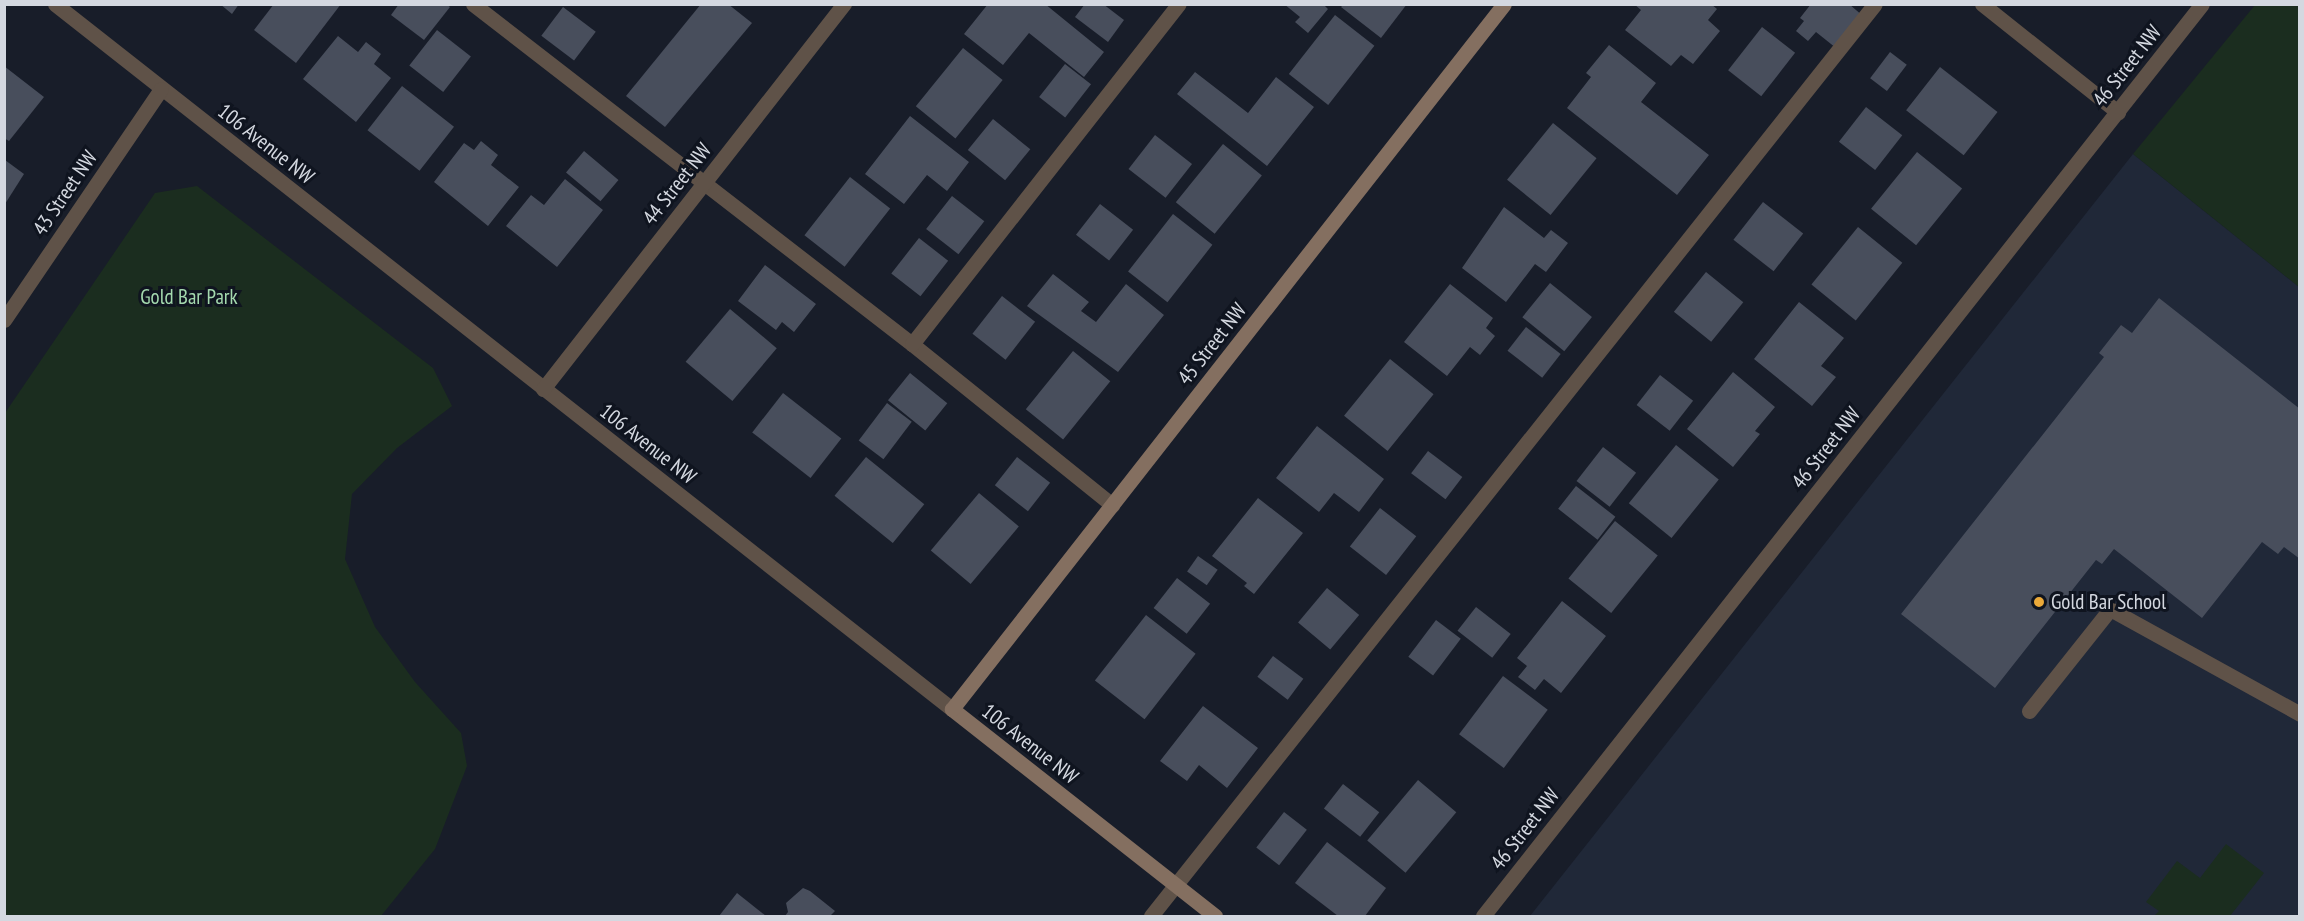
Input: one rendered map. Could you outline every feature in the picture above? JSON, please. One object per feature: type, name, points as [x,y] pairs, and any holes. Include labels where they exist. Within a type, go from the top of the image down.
[{"type":"street","name":"106 Avenue NW","points":[[55,4],[1215,916]]},
{"type":"street","points":[[473,4],[703,185],[912,344],[1112,505]]},
{"type":"street","name":"44 Street NW","points":[[543,389],[844,4]]},
{"type":"street","points":[[912,344],[1179,4]]},
{"type":"street","name":"45 Street NW","points":[[952,709],[1504,4]]},
{"type":"street","points":[[1151,916],[1875,4]]},
{"type":"street","points":[[1982,4],[2118,112]]},
{"type":"street","name":"46 Street NW","points":[[1483,916],[2202,4]]},
{"type":"street","name":"43 Street NW","points":[[4,320],[161,89]]},
{"type":"street","points":[[2029,711],[2110,609],[2300,714]]},
{"type":"shaded area","name":"Gold Bar School","points":[[2133,154],[2299,287],[2299,916],[1530,916]]},
{"type":"green space","points":[[2255,5],[2299,5],[2299,287],[2133,154]]},
{"type":"green space","name":"Gold Bar Park","points":[[197,186],[433,368],[452,406],[397,448],[352,494],[345,559],[375,627],[415,682],[461,733],[467,766],[435,849],[381,916],[5,916],[5,413],[155,193]]},
{"type":"green space","points":[[2226,844],[2264,873],[2230,916],[2154,916],[2159,911],[2146,902],[2177,861],[2200,878]]},
{"type":"building","points":[[220,4],[239,4],[232,14]]},
{"type":"building","points":[[274,4],[341,4],[296,63],[254,30]]},
{"type":"building","points":[[399,4],[446,4],[450,7],[424,40],[391,15]]},
{"type":"building","points":[[701,4],[728,4],[752,23],[665,127],[626,96]]},
{"type":"building","points":[[988,4],[1045,4],[1104,52],[1084,77],[1029,33],[1003,65],[964,34]]},
{"type":"building","points":[[1085,4],[1103,4],[1124,20],[1108,42],[1075,17]]},
{"type":"building","points":[[1284,4],[1323,4],[1328,9],[1308,33],[1295,22],[1300,17]]},
{"type":"building","points":[[1344,4],[1407,4],[1381,38],[1341,7]]},
{"type":"building","points":[[1634,4],[1711,4],[1717,9],[1708,20],[1720,31],[1693,64],[1681,55],[1671,66],[1625,30],[1641,10]]},
{"type":"building","points":[[1811,4],[1849,4],[1863,16],[1836,48],[1816,32],[1808,41],[1796,31],[1804,21],[1800,18]]},
{"type":"building","points":[[563,7],[596,32],[574,60],[541,36]]},
{"type":"building","points":[[1335,15],[1374,46],[1328,105],[1289,74]]},
{"type":"building","points":[[1762,27],[1795,53],[1761,96],[1728,70]]},
{"type":"building","points":[[437,30],[471,56],[443,92],[409,65]]},
{"type":"building","points":[[338,36],[358,52],[366,42],[381,54],[374,64],[391,78],[356,122],[303,79]]},
{"type":"building","points":[[1609,45],[1656,83],[1641,102],[1709,155],[1677,195],[1567,108],[1591,77],[1586,73]]},
{"type":"building","points":[[963,48],[1003,80],[955,138],[916,106]]},
{"type":"building","points":[[1890,52],[1907,65],[1887,91],[1870,78]]},
{"type":"building","points":[[1065,64],[1091,84],[1065,117],[1039,97]]},
{"type":"building","points":[[4,66],[44,97],[9,141],[4,138]]},
{"type":"building","points":[[1940,67],[1998,112],[1964,155],[1906,110]]},
{"type":"building","points":[[1195,72],[1248,113],[1276,77],[1314,107],[1267,166],[1177,94]]},
{"type":"building","points":[[402,86],[454,127],[420,171],[368,130]]},
{"type":"building","points":[[1866,107],[1902,135],[1875,170],[1839,142]]},
{"type":"building","points":[[910,116],[969,162],[947,191],[927,175],[904,204],[865,174]]},
{"type":"building","points":[[993,119],[1030,149],[1005,180],[968,150]]},
{"type":"building","points":[[1553,123],[1597,158],[1551,215],[1507,180]]},
{"type":"building","points":[[1155,135],[1192,164],[1166,198],[1129,169]]},
{"type":"building","points":[[481,141],[498,155],[491,165],[519,187],[488,226],[434,182],[464,143],[474,150]]},
{"type":"building","points":[[1223,144],[1262,175],[1215,234],[1176,202]]},
{"type":"building","points":[[584,151],[618,180],[600,201],[566,172]]},
{"type":"building","points":[[1917,152],[1962,189],[1916,245],[1871,209]]},
{"type":"building","points":[[5,160],[24,174],[5,204]]},
{"type":"building","points":[[850,177],[890,208],[845,267],[804,235]]},
{"type":"building","points":[[565,179],[603,210],[557,267],[506,226],[531,195],[544,205]]},
{"type":"building","points":[[952,196],[984,221],[958,254],[926,229]]},
{"type":"building","points":[[1763,202],[1803,233],[1774,271],[1733,240]]},
{"type":"building","points":[[1100,204],[1133,230],[1109,261],[1076,235]]},
{"type":"building","points":[[1504,207],[1544,238],[1551,230],[1568,243],[1546,272],[1535,264],[1506,302],[1462,268]]},
{"type":"building","points":[[1173,214],[1212,245],[1167,302],[1128,272]]},
{"type":"building","points":[[1858,227],[1902,263],[1856,320],[1811,285]]},
{"type":"building","points":[[919,238],[948,261],[920,296],[891,273]]},
{"type":"building","points":[[765,265],[816,304],[794,332],[782,322],[776,330],[738,301]]},
{"type":"building","points":[[1706,272],[1743,302],[1711,342],[1674,312]]},
{"type":"building","points":[[1053,274],[1089,302],[1081,311],[1096,322],[1126,284],[1164,315],[1118,372],[1027,306]]},
{"type":"building","points":[[1550,283],[1592,317],[1564,351],[1522,317]]},
{"type":"building","points":[[1450,284],[1493,318],[1486,328],[1495,336],[1480,355],[1470,347],[1447,376],[1404,342]]},
{"type":"building","points":[[1002,296],[1035,322],[1006,360],[972,334]]},
{"type":"building","points":[[2159,298],[2300,409],[2300,559],[2284,547],[2278,554],[2262,542],[2202,618],[2114,549],[2102,564],[2096,560],[1995,688],[1901,614],[2104,357],[2099,353],[2121,325],[2132,333]]},
{"type":"building","points":[[1799,302],[1844,338],[1821,366],[1836,377],[1812,406],[1754,359]]},
{"type":"building","points":[[730,309],[777,348],[732,401],[686,362]]},
{"type":"building","points":[[1526,327],[1561,354],[1542,378],[1508,351]]},
{"type":"building","points":[[1073,351],[1110,381],[1063,439],[1026,409]]},
{"type":"building","points":[[1390,359],[1434,394],[1388,451],[1344,416]]},
{"type":"building","points":[[1733,372],[1775,407],[1755,431],[1760,434],[1733,467],[1687,429]]},
{"type":"building","points":[[910,373],[947,403],[925,430],[888,400]]},
{"type":"building","points":[[1660,375],[1693,401],[1670,431],[1637,405]]},
{"type":"building","points":[[783,393],[841,439],[811,478],[752,432]]},
{"type":"building","points":[[887,403],[912,422],[883,459],[859,441]]},
{"type":"building","points":[[1317,426],[1384,479],[1359,512],[1334,493],[1319,512],[1276,478]]},
{"type":"building","points":[[1676,445],[1719,480],[1672,538],[1629,503]]},
{"type":"building","points":[[1603,447],[1636,473],[1610,507],[1577,481]]},
{"type":"building","points":[[1428,451],[1462,477],[1445,499],[1411,473]]},
{"type":"building","points":[[866,457],[924,504],[893,543],[835,496]]},
{"type":"building","points":[[1017,457],[1050,483],[1028,511],[995,485]]},
{"type":"building","points":[[1576,486],[1615,517],[1598,540],[1558,509]]},
{"type":"building","points":[[979,493],[1019,526],[971,584],[931,550]]},
{"type":"building","points":[[1258,498],[1303,533],[1254,594],[1244,586],[1247,583],[1212,556]]},
{"type":"building","points":[[1380,508],[1416,536],[1386,575],[1350,547]]},
{"type":"building","points":[[1615,521],[1658,556],[1611,613],[1568,579]]},
{"type":"building","points":[[1198,556],[1218,570],[1207,585],[1187,572]]},
{"type":"building","points":[[1177,578],[1210,604],[1187,634],[1154,608]]},
{"type":"building","points":[[1327,588],[1359,615],[1330,649],[1298,622]]},
{"type":"building","points":[[1562,601],[1606,636],[1561,693],[1544,679],[1535,690],[1518,677],[1527,666],[1517,658]]},
{"type":"building","points":[[1476,607],[1511,634],[1492,658],[1458,631]]},
{"type":"building","points":[[1146,615],[1196,654],[1145,719],[1095,680]]},
{"type":"building","points":[[1436,620],[1461,639],[1433,675],[1408,657]]},
{"type":"building","points":[[1273,656],[1303,679],[1288,700],[1257,677]]},
{"type":"building","points":[[1503,676],[1548,710],[1504,768],[1459,734]]},
{"type":"building","points":[[1203,706],[1258,748],[1227,788],[1199,765],[1187,781],[1160,761]]},
{"type":"building","points":[[1418,780],[1456,812],[1406,873],[1367,841]]},
{"type":"building","points":[[1343,784],[1379,812],[1360,837],[1324,808]]},
{"type":"building","points":[[1284,812],[1307,830],[1279,865],[1256,847]]},
{"type":"building","points":[[1327,842],[1386,888],[1365,916],[1338,916],[1295,883]]},
{"type":"building","points":[[803,888],[835,911],[830,916],[785,916],[788,912],[786,903]]},
{"type":"building","points":[[737,893],[766,916],[719,916]]},
{"type":"place","name":"Gold Bar School","points":[[2039,602]]}]
